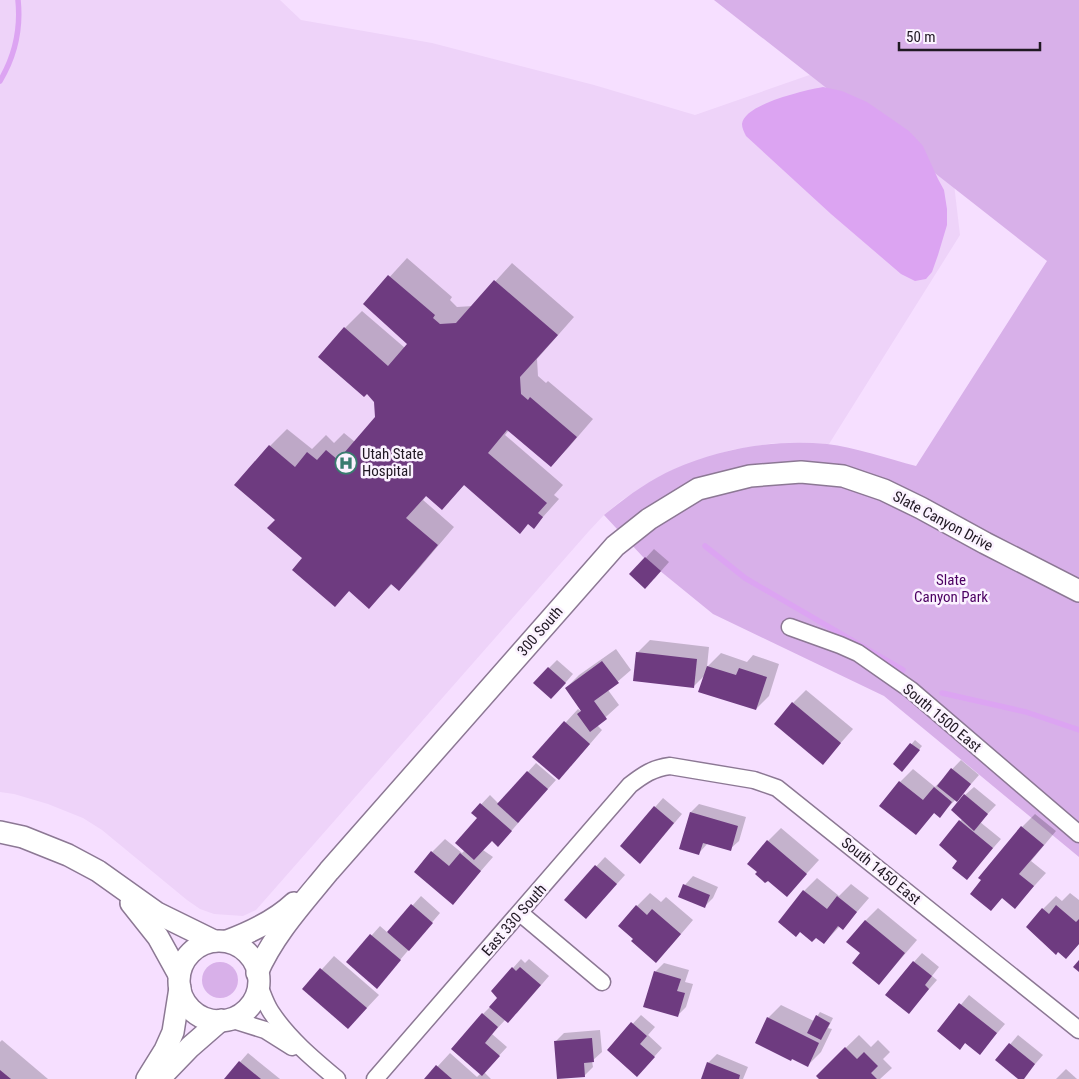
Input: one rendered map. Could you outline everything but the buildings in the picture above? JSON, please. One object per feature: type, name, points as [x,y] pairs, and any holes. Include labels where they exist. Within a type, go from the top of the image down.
[{"type":"street","name":"Slate Canyon Drive","points":[[801,472],[843,476],[884,490],[1079,590]]},
{"type":"street","name":"300 South","points":[[258,978],[264,957],[287,923],[329,871],[615,546],[649,519],[698,489],[750,476],[801,472]]},
{"type":"street","name":"South 1500 East","points":[[790,627],[858,653],[911,690],[1079,834]]},
{"type":"street","name":"South 1450 East","points":[[659,767],[670,766],[700,770],[754,780],[777,788],[1079,1030]]},
{"type":"street","name":"East 330 South","points":[[375,1079],[630,784],[659,767]]},
{"type":"street","points":[[0,832],[22,837],[68,855],[109,879],[157,913],[221,941],[240,946],[250,955],[256,966],[269,1010],[278,1022],[316,1061],[337,1079]]},
{"type":"street","name":"300 South","points":[[221,941],[247,934],[285,912],[329,871]]},
{"type":"street","points":[[109,879],[134,906],[158,937],[179,982],[184,1000],[192,1011],[204,1018],[217,1021],[242,1013],[251,1004],[257,992],[258,978]]},
{"type":"street","points":[[520,913],[602,982]]},
{"type":"street","points":[[146,1079],[165,1050],[173,1032],[183,962],[191,952],[202,944],[221,941]]},
{"type":"street","points":[[225,1019],[265,1030],[316,1061]]},
{"type":"street","points":[[159,1079],[190,1047],[225,1019]]},
{"type":"shaded area","name":"Utah State Hospital","points":[[0,0],[280,0],[301,20],[432,43],[594,85],[695,115],[821,71],[952,167],[960,235],[829,444],[774,443],[731,450],[674,469],[622,500],[589,531],[256,910],[243,916],[214,914],[200,909],[187,900],[102,830],[83,818],[48,804],[0,792]]},
{"type":"shaded area","points":[[823,87],[842,91],[867,102],[909,131],[923,146],[944,190],[947,209],[947,225],[938,255],[932,272],[926,279],[915,281],[901,274],[831,214],[746,136],[742,124],[745,117],[753,110],[777,99]]},
{"type":"green space","name":"Slate Canyon Park","points":[[714,0],[1079,0],[1079,857],[884,696],[713,614],[643,557],[604,515],[655,478],[674,469],[711,456],[768,444],[827,444],[860,450],[916,466],[1047,261]]},
{"type":"green space","points":[[220,962],[227,963],[233,967],[237,973],[237,987],[233,993],[227,997],[220,998],[213,997],[207,993],[203,987],[202,980],[203,973],[207,967],[213,963]]},
{"type":"waterway","points":[[0,81],[10,62],[16,42],[19,21],[18,0]]},
{"type":"waterway","points":[[705,546],[745,578],[903,670]]},
{"type":"waterway","points":[[942,693],[1026,712],[1079,730]]},
{"type":"place","name":"Utah State Hospital","points":[[346,463]]}]
